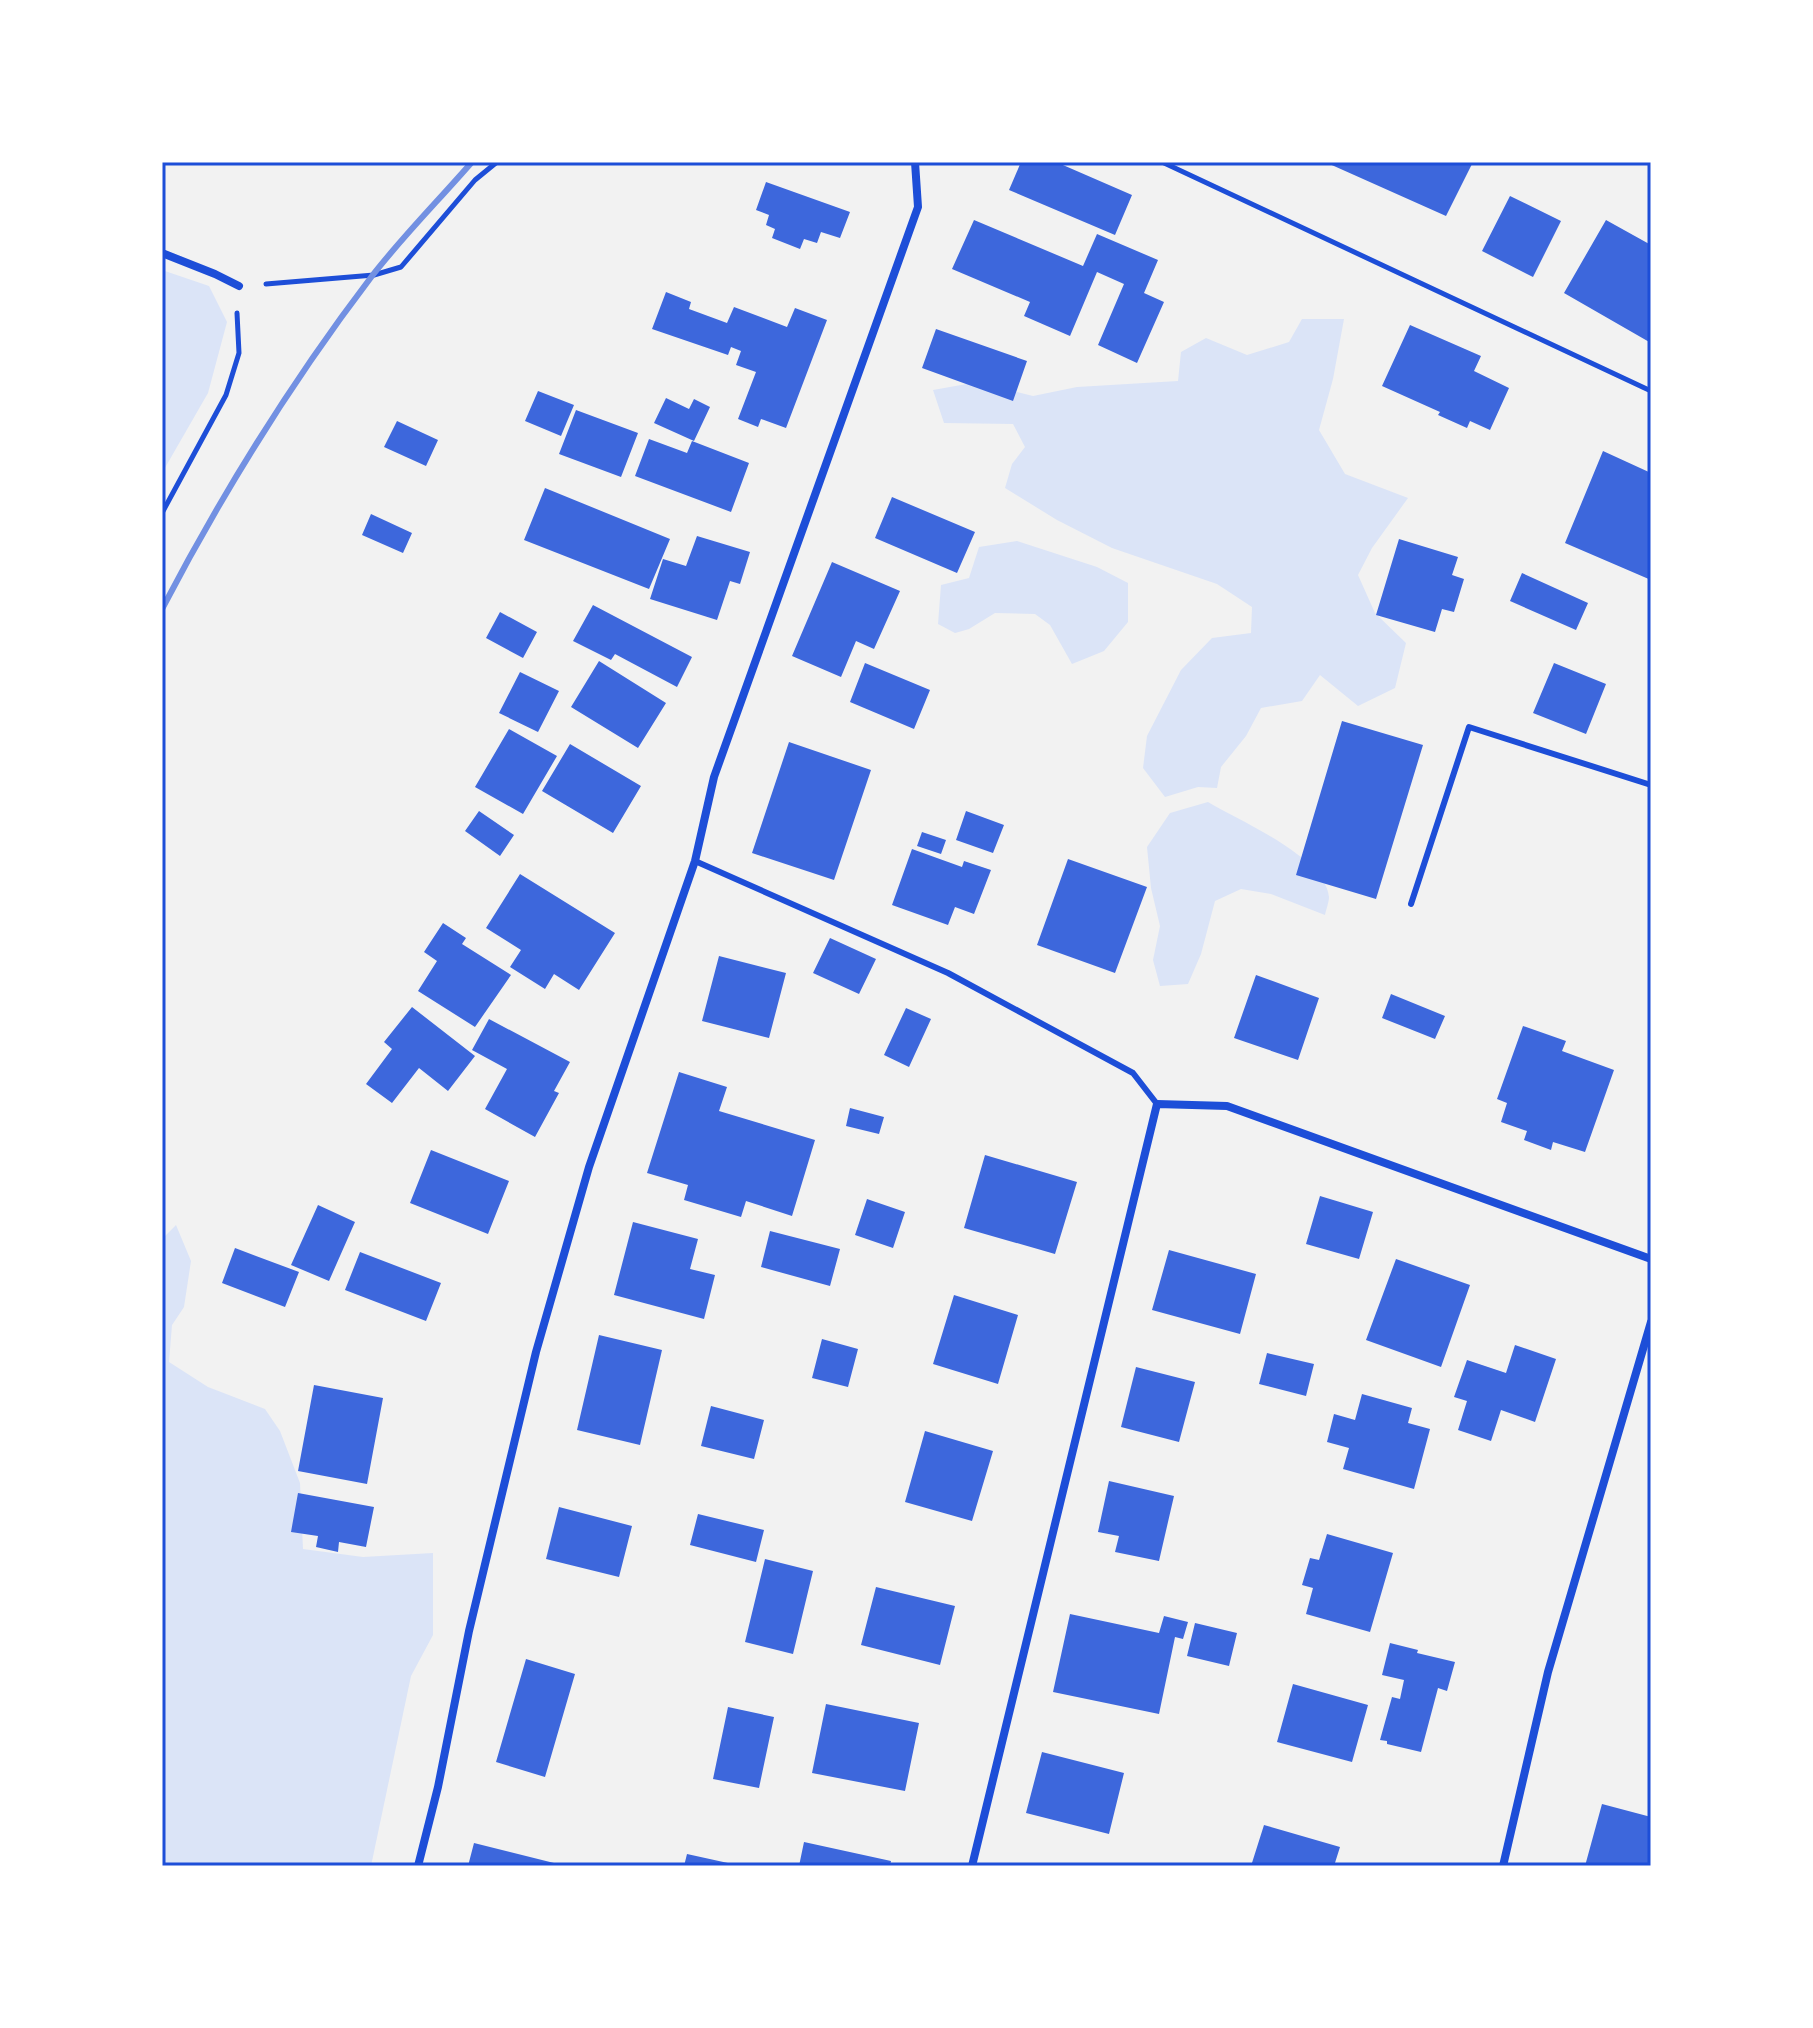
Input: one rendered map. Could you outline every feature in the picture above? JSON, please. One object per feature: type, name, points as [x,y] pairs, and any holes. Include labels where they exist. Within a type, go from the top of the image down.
[{"type":"street","points":[[418,1866],[438,1787],[469,1631],[536,1352],[589,1167],[695,861],[714,777],[918,207],[915,162]]},
{"type":"street","points":[[162,253],[239,286]]},
{"type":"street","points":[[972,1866],[1157,1104],[1227,1106],[1651,1259]]},
{"type":"street","points":[[1503,1866],[1548,1672],[1651,1322]]},
{"type":"lane","points":[[1411,904],[1469,727],[1651,785]]},
{"type":"lane","points":[[695,861],[948,973],[1133,1073],[1157,1104]]},
{"type":"path","points":[[162,513],[226,395],[239,353],[239,286],[374,275],[401,267],[475,180],[497,162]]},
{"type":"path","points":[[1162,162],[1651,391]]},
{"type":"shaded area","points":[[162,270],[209,286],[227,322],[208,393],[162,473]]},
{"type":"shaded area","points":[[1302,319],[1344,319],[1333,379],[1319,430],[1345,474],[1408,498],[1372,548],[1358,575],[1375,613],[1406,643],[1395,688],[1358,706],[1320,675],[1302,701],[1261,708],[1246,736],[1221,767],[1217,788],[1198,787],[1165,797],[1143,768],[1147,736],[1181,670],[1212,638],[1251,633],[1252,607],[1217,584],[1112,548],[1057,520],[1005,488],[1012,464],[1025,447],[1013,424],[944,423],[933,390],[978,382],[1033,396],[1077,387],[1178,381],[1181,352],[1206,338],[1247,355],[1289,342]]},
{"type":"shaded area","points":[[1017,541],[1097,567],[1128,583],[1128,622],[1104,651],[1072,664],[1050,625],[1035,614],[995,613],[969,629],[955,633],[938,624],[941,585],[969,578],[979,547]]},
{"type":"shaded area","points":[[1208,802],[1279,842],[1313,868],[1324,882],[1329,897],[1325,915],[1271,894],[1241,889],[1215,901],[1201,954],[1188,984],[1160,986],[1153,960],[1160,926],[1151,888],[1147,847],[1170,813]]},
{"type":"shaded area","points":[[176,1225],[191,1261],[184,1307],[172,1325],[169,1362],[208,1387],[265,1409],[280,1431],[300,1483],[303,1549],[363,1557],[433,1553],[433,1635],[411,1676],[371,1866],[162,1866],[162,1239]]},
{"type":"building","points":[[1021,162],[1056,162],[1132,195],[1115,235],[1009,190]]},
{"type":"building","points":[[1325,162],[1473,162],[1446,216]]},
{"type":"building","points":[[766,182],[850,212],[840,238],[821,232],[817,243],[804,239],[800,249],[772,238],[775,229],[766,225],[769,215],[756,210]]},
{"type":"building","points":[[1510,196],[1561,221],[1533,277],[1482,251]]},
{"type":"building","points":[[974,220],[1083,266],[1097,234],[1158,260],[1144,293],[1164,302],[1137,363],[1098,345],[1124,284],[1097,272],[1070,336],[1024,316],[1030,302],[952,269]]},
{"type":"building","points":[[1606,220],[1651,245],[1651,343],[1564,293]]},
{"type":"building","points":[[666,292],[691,302],[689,309],[727,323],[734,307],[787,327],[795,308],[827,320],[786,428],[761,419],[758,427],[738,419],[756,372],[736,365],[741,351],[731,347],[728,355],[652,329]]},
{"type":"building","points":[[1410,325],[1481,356],[1474,371],[1509,388],[1490,430],[1470,421],[1467,428],[1382,386]]},
{"type":"building","points":[[936,329],[1027,361],[1013,401],[922,368]]},
{"type":"building","points":[[538,391],[574,405],[561,436],[525,421]]},
{"type":"building","points":[[666,398],[689,409],[694,399],[710,407],[694,441],[654,423]]},
{"type":"building","points":[[576,410],[638,433],[621,477],[559,454]]},
{"type":"building","points":[[397,421],[438,440],[426,466],[384,447]]},
{"type":"building","points":[[649,439],[687,453],[692,441],[749,463],[731,512],[635,476]]},
{"type":"building","points":[[1603,451],[1651,473],[1651,580],[1565,543]]},
{"type":"building","points":[[545,488],[670,539],[649,589],[524,540]]},
{"type":"building","points":[[892,497],[975,532],[957,573],[875,538]]},
{"type":"building","points":[[371,514],[412,533],[403,553],[362,535]]},
{"type":"building","points":[[697,536],[750,552],[740,584],[730,581],[717,620],[650,599],[663,559],[686,566]]},
{"type":"building","points":[[1399,539],[1458,557],[1452,575],[1464,579],[1454,612],[1442,609],[1435,632],[1376,615]]},
{"type":"building","points":[[832,562],[900,591],[874,649],[856,641],[841,677],[792,656]]},
{"type":"building","points":[[1522,573],[1588,603],[1576,630],[1510,601]]},
{"type":"building","points":[[593,605],[692,657],[677,687],[615,654],[611,660],[573,641]]},
{"type":"building","points":[[500,612],[537,632],[523,658],[486,638]]},
{"type":"building","points":[[599,661],[666,703],[638,748],[571,707]]},
{"type":"building","points":[[865,663],[930,690],[914,729],[850,702]]},
{"type":"building","points":[[1554,663],[1606,684],[1586,734],[1533,713]]},
{"type":"building","points":[[520,672],[559,691],[538,732],[499,713]]},
{"type":"building","points":[[1342,721],[1423,745],[1376,899],[1296,875]]},
{"type":"building","points":[[509,729],[557,756],[523,814],[475,787]]},
{"type":"building","points":[[789,742],[871,770],[834,880],[752,853]]},
{"type":"building","points":[[570,744],[641,786],[613,833],[542,791]]},
{"type":"building","points":[[479,811],[514,835],[500,856],[465,831]]},
{"type":"building","points":[[966,811],[1004,825],[993,853],[956,840]]},
{"type":"building","points":[[922,832],[946,840],[941,854],[917,846]]},
{"type":"building","points":[[912,849],[962,867],[964,861],[991,870],[974,914],[955,907],[948,925],[892,905]]},
{"type":"building","points":[[1068,859],[1147,887],[1115,973],[1037,945]]},
{"type":"building","points":[[520,874],[615,933],[579,990],[554,974],[545,989],[510,967],[521,950],[486,928]]},
{"type":"building","points":[[443,923],[466,938],[462,944],[511,975],[475,1027],[418,991],[437,961],[424,952]]},
{"type":"building","points":[[830,938],[876,959],[859,994],[813,973]]},
{"type":"building","points":[[719,956],[786,973],[769,1038],[702,1021]]},
{"type":"building","points":[[1256,975],[1319,998],[1298,1060],[1234,1038]]},
{"type":"building","points":[[1391,994],[1445,1016],[1435,1039],[1382,1018]]},
{"type":"building","points":[[412,1007],[475,1056],[448,1091],[419,1068],[392,1103],[366,1084],[392,1049],[384,1042]]},
{"type":"building","points":[[906,1008],[931,1019],[909,1067],[884,1055]]},
{"type":"building","points":[[489,1019],[570,1062],[554,1091],[559,1093],[535,1137],[485,1109],[507,1069],[472,1050]]},
{"type":"building","points":[[1523,1026],[1566,1041],[1562,1051],[1614,1070],[1585,1152],[1553,1142],[1551,1150],[1524,1140],[1527,1131],[1501,1122],[1507,1103],[1497,1099]]},
{"type":"building","points":[[679,1072],[727,1087],[719,1111],[815,1140],[792,1216],[746,1201],[741,1217],[684,1200],[688,1185],[647,1173]]},
{"type":"building","points":[[850,1108],[884,1117],[879,1134],[846,1126]]},
{"type":"building","points":[[431,1150],[509,1181],[488,1234],[410,1203]]},
{"type":"building","points":[[985,1155],[1077,1182],[1055,1254],[964,1228]]},
{"type":"building","points":[[1320,1196],[1373,1212],[1359,1259],[1306,1244]]},
{"type":"building","points":[[867,1199],[905,1212],[893,1248],[855,1235]]},
{"type":"building","points":[[318,1205],[355,1222],[329,1281],[291,1265]]},
{"type":"building","points":[[633,1222],[698,1239],[690,1269],[715,1275],[704,1319],[614,1295]]},
{"type":"building","points":[[770,1231],[840,1249],[830,1286],[761,1267]]},
{"type":"building","points":[[235,1248],[299,1272],[285,1307],[222,1283]]},
{"type":"building","points":[[1169,1250],[1256,1274],[1240,1334],[1152,1310]]},
{"type":"building","points":[[360,1252],[441,1283],[426,1321],[345,1290]]},
{"type":"building","points":[[1396,1259],[1470,1285],[1441,1367],[1366,1340]]},
{"type":"building","points":[[954,1295],[1018,1315],[998,1384],[933,1364]]},
{"type":"building","points":[[599,1335],[662,1350],[640,1445],[577,1430]]},
{"type":"building","points":[[822,1339],[858,1349],[848,1387],[812,1378]]},
{"type":"building","points":[[1515,1345],[1556,1359],[1535,1422],[1501,1410],[1491,1441],[1458,1430],[1467,1401],[1454,1397],[1467,1360],[1506,1373]]},
{"type":"building","points":[[1267,1353],[1314,1364],[1306,1396],[1259,1384]]},
{"type":"building","points":[[1136,1367],[1195,1382],[1179,1442],[1121,1427]]},
{"type":"building","points":[[314,1385],[383,1398],[367,1484],[298,1471]]},
{"type":"building","points":[[1362,1394],[1412,1408],[1408,1423],[1430,1429],[1414,1489],[1343,1469],[1349,1448],[1327,1442],[1334,1414],[1355,1420]]},
{"type":"building","points":[[711,1406],[764,1420],[754,1459],[701,1446]]},
{"type":"building","points":[[925,1431],[993,1451],[972,1521],[905,1502]]},
{"type":"building","points":[[1109,1481],[1174,1496],[1159,1561],[1115,1552],[1119,1536],[1098,1532]]},
{"type":"building","points":[[298,1493],[374,1507],[366,1547],[339,1542],[338,1552],[316,1547],[318,1536],[291,1532]]},
{"type":"building","points":[[559,1507],[632,1526],[619,1577],[546,1559]]},
{"type":"building","points":[[698,1514],[764,1530],[756,1562],[690,1545]]},
{"type":"building","points":[[1327,1534],[1393,1553],[1370,1632],[1306,1614],[1313,1588],[1302,1585],[1310,1558],[1319,1560]]},
{"type":"building","points":[[765,1559],[813,1571],[793,1654],[745,1642]]},
{"type":"building","points":[[876,1587],[955,1606],[940,1665],[861,1645]]},
{"type":"building","points":[[1070,1614],[1159,1633],[1164,1616],[1188,1622],[1183,1639],[1175,1637],[1159,1714],[1053,1692]]},
{"type":"building","points":[[1195,1623],[1237,1633],[1229,1666],[1187,1656]]},
{"type":"building","points":[[1390,1643],[1455,1662],[1447,1691],[1438,1688],[1421,1752],[1380,1740],[1392,1697],[1400,1699],[1404,1680],[1382,1675]]},
{"type":"building","points":[[526,1659],[575,1674],[545,1777],[496,1762]]},
{"type":"building","points":[[1293,1684],[1368,1705],[1352,1762],[1277,1742]]},
{"type":"building","points":[[826,1704],[919,1723],[905,1791],[812,1773]]},
{"type":"building","points":[[728,1707],[774,1717],[759,1788],[713,1779]]},
{"type":"building","points":[[1042,1752],[1124,1773],[1109,1834],[1026,1813]]},
{"type":"building","points":[[1602,1804],[1651,1817],[1651,1866],[1585,1866]]},
{"type":"building","points":[[1264,1825],[1340,1847],[1334,1866],[1251,1866]]},
{"type":"building","points":[[804,1842],[891,1861],[890,1866],[799,1866]]},
{"type":"building","points":[[474,1843],[562,1865],[562,1866],[468,1866]]},
{"type":"building","points":[[687,1854],[737,1865],[684,1866]]},
{"type":"railway","points":[[162,609],[234,480],[314,356],[384,261],[472,162]]}]
